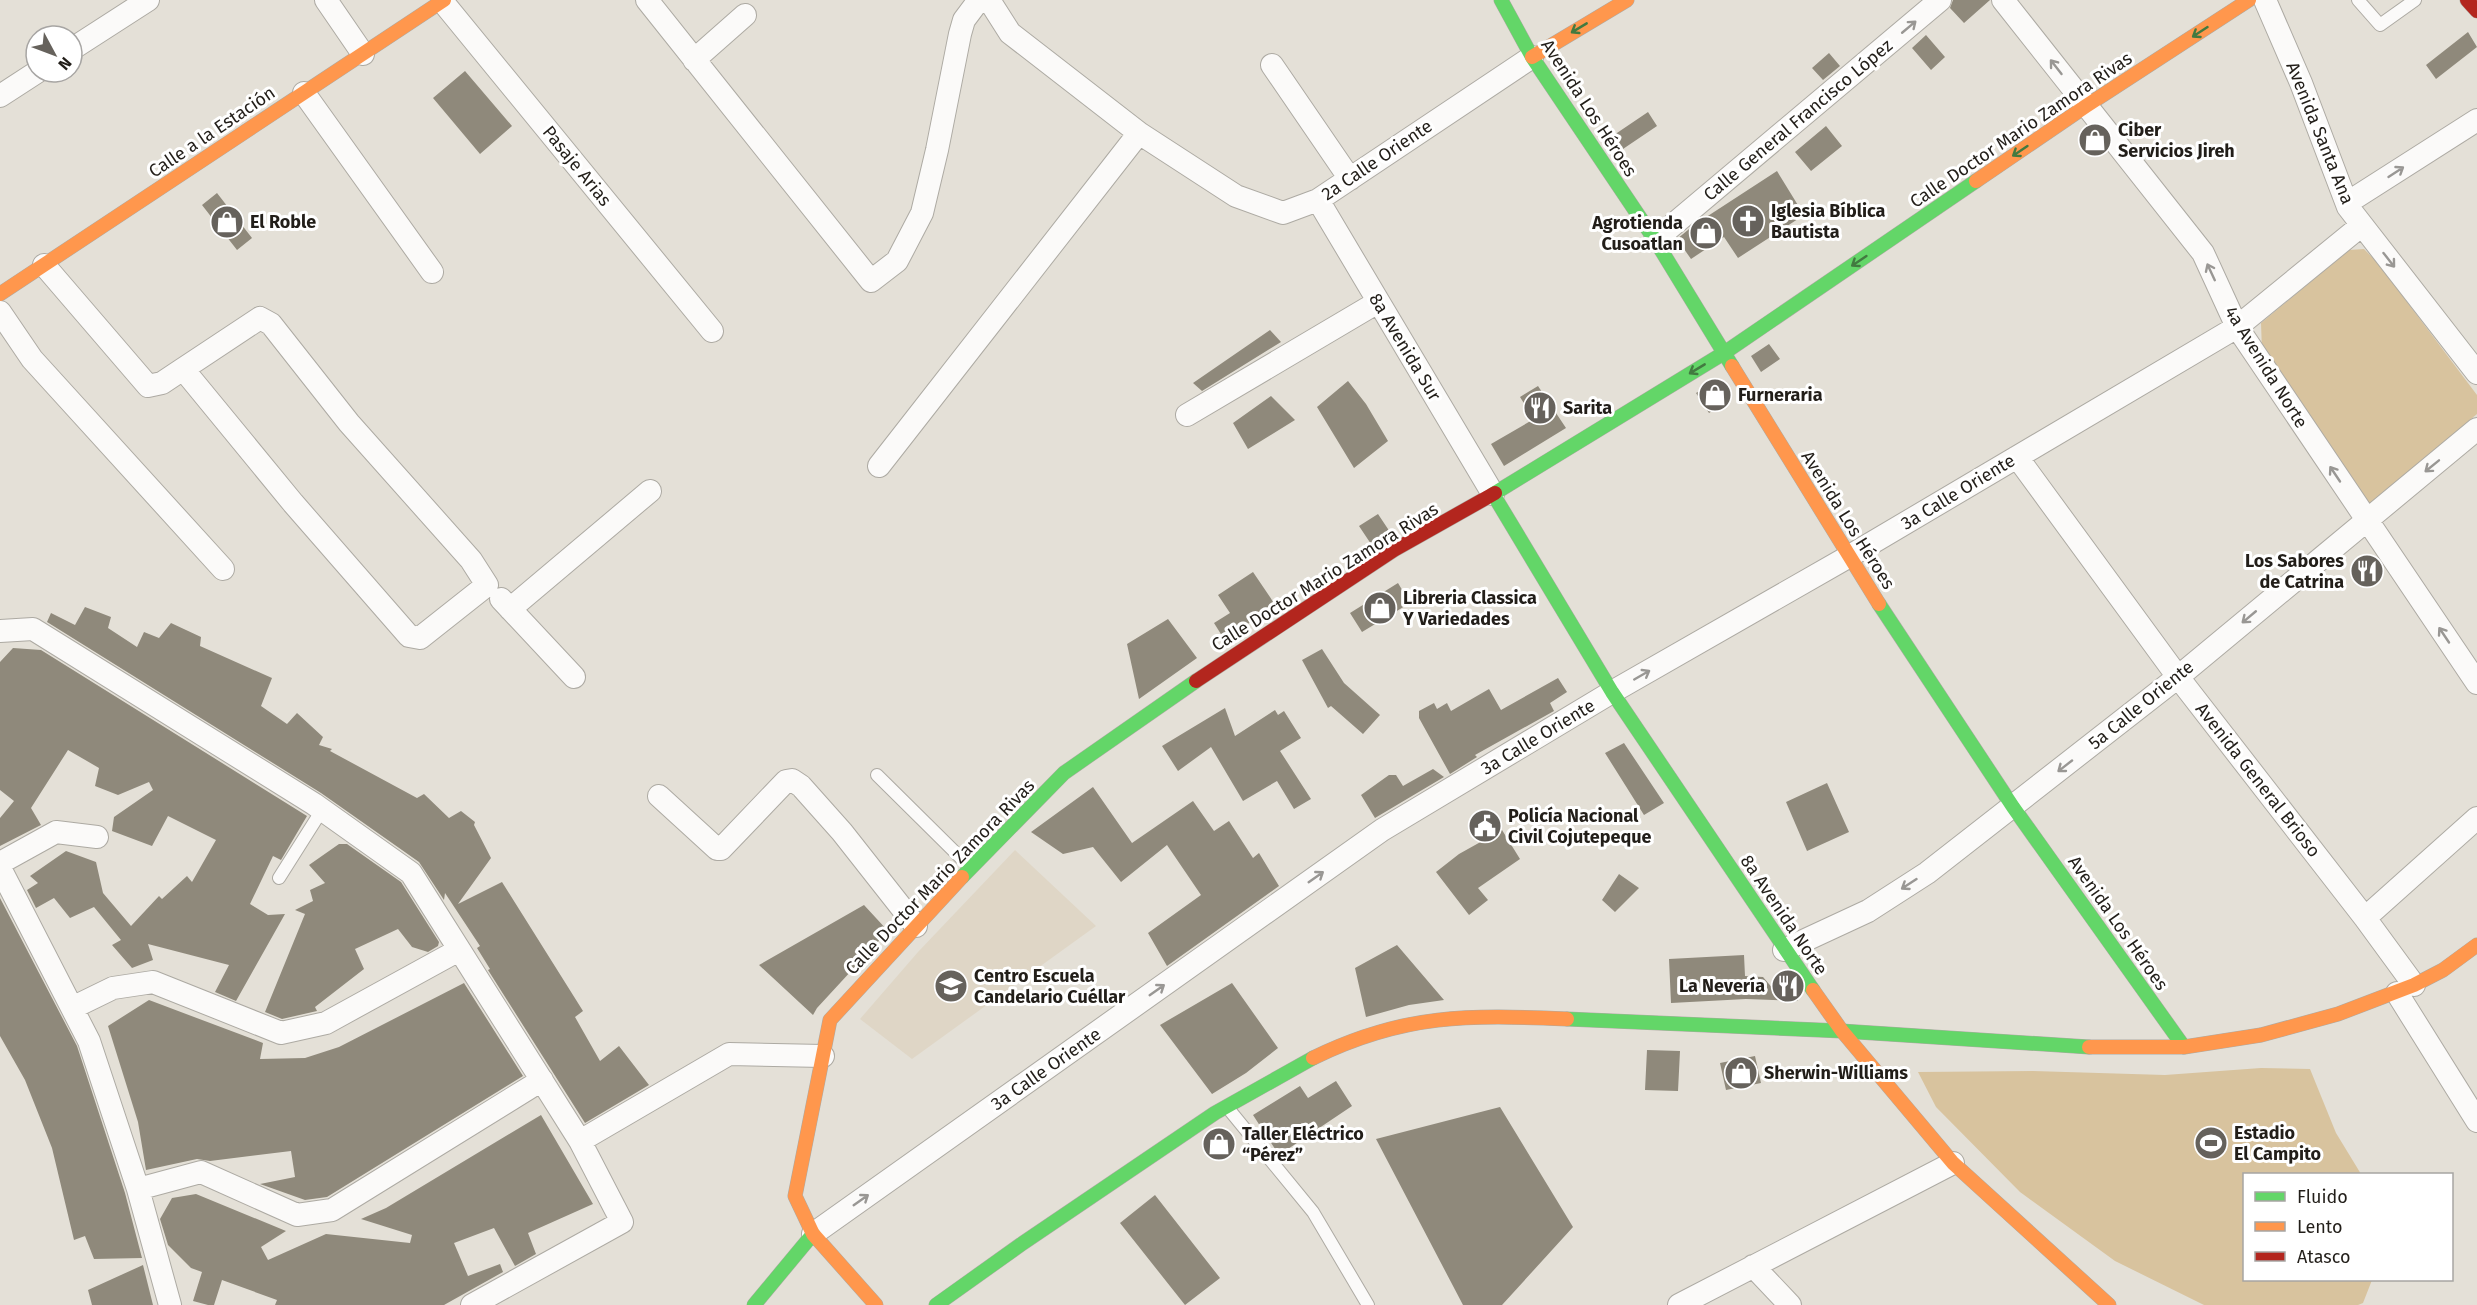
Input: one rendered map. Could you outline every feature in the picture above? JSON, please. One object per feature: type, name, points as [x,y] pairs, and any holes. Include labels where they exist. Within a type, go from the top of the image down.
[{"type":"street","points":[[84,41],[148,0]]},
{"type":"street","points":[[326,0],[363,54]]},
{"type":"street","points":[[647,0],[871,281],[897,261],[922,213],[960,33],[964,20],[979,0]]},
{"type":"street","name":"2a Calle Oriente","points":[[989,0],[1010,33],[1139,133],[1236,196],[1283,213],[1318,200],[1532,57],[1627,0]]},
{"type":"street","name":"Avenida Los Héroes","points":[[1501,0],[1532,57],[1655,240],[1848,557],[2013,807],[2184,1047]]},
{"type":"street","name":"Calle General Francisco López","points":[[1655,240],[1940,0]]},
{"type":"street","name":"4a Avenida Norte","points":[[2003,0],[2203,253],[2236,327],[2477,683]]},
{"type":"street","name":"Calle Doctor Mario Zamora Rivas","points":[[876,1305],[813,1234],[795,1196],[830,1020],[916,926],[1064,773],[1229,658],[1394,550],[1493,494],[1724,353],[2086,106],[2249,0]]},
{"type":"street","name":"Avenida Santa Ana","points":[[2265,0],[2301,82],[2346,203],[2477,373]]},
{"type":"street","points":[[2467,0],[2477,11]]},
{"type":"street","name":"Calle a la Estación","points":[[0,294],[443,1]]},
{"type":"street","name":"Pasaje Arias","points":[[443,1],[712,331]]},
{"type":"street","points":[[694,60],[745,15]]},
{"type":"street","points":[[1272,65],[1350,179]]},
{"type":"street","points":[[0,96],[24,80]]},
{"type":"street","points":[[304,93],[432,272]]},
{"type":"street","points":[[2346,203],[2477,120]]},
{"type":"street","points":[[879,466],[1139,133]]},
{"type":"street","name":"8a Avenida Sur","points":[[1318,200],[1493,494]]},
{"type":"street","name":"3a Calle Oriente","points":[[754,1305],[813,1234],[1382,831],[1612,692],[1848,557],[2236,327],[2362,225]]},
{"type":"street","points":[[44,265],[148,386],[162,383],[260,318],[272,324],[349,423],[471,560],[487,585],[574,677]]},
{"type":"street","points":[[1187,416],[1378,302]]},
{"type":"street","points":[[0,312],[32,359],[223,569]]},
{"type":"street","points":[[183,369],[293,503],[409,636],[420,638],[487,585]]},
{"type":"street","name":"5a Calle Oriente","points":[[1784,950],[1868,911],[1927,873],[2178,677],[2477,429]]},
{"type":"street","name":"Avenida General Brioso","points":[[2017,457],[2178,677],[2365,918],[2477,1121]]},
{"type":"street","points":[[510,609],[650,491]]},
{"type":"street","name":"8a Avenida Norte","points":[[1493,494],[1612,692],[1784,950],[1842,1031],[1953,1163],[2109,1305]]},
{"type":"street","points":[[0,631],[33,629],[322,810],[411,873],[580,1141],[622,1222],[472,1305]]},
{"type":"street","points":[[659,796],[717,849],[721,849],[786,781],[792,780],[801,786],[842,832],[916,926]]},
{"type":"street","points":[[2365,918],[2477,818]]},
{"type":"street","points":[[0,863],[56,832],[97,837]]},
{"type":"street","points":[[0,868],[89,1041],[138,1189],[170,1305]]},
{"type":"street","points":[[936,1305],[970,1279],[1169,1143],[1288,1069],[1349,1041],[1402,1025],[1438,1019],[1496,1016],[1842,1031],[2085,1047],[2184,1047],[2293,1028],[2338,1014],[2405,989],[2443,970],[2477,945]]},
{"type":"street","points":[[72,1008],[113,988],[153,982],[281,1033],[326,1023],[459,950]]},
{"type":"street","points":[[580,1141],[729,1054],[823,1056]]},
{"type":"street","points":[[138,1189],[201,1172],[297,1215],[332,1210],[542,1080]]},
{"type":"street","points":[[1679,1305],[1953,1163]]},
{"type":"street","points":[[1753,1266],[1790,1305]]},
{"type":"lane","points":[[2358,0],[2380,25],[2415,0]]},
{"type":"lane","points":[[877,775],[971,868]]},
{"type":"lane","points":[[279,878],[322,810]]},
{"type":"lane","points":[[1227,1107],[1313,1212],[1368,1305]]},
{"type":"shaded area","points":[[2364,249],[2377,262],[2477,395],[2477,414],[2366,508],[2262,351],[2261,323],[2349,250]]},
{"type":"shaded area","name":"Centro Escuela Candelario Cuéllar","points":[[1015,850],[1096,926],[912,1059],[860,1019],[918,952]]},
{"type":"shaded area","points":[[2261,1068],[2310,1069],[2336,1133],[2360,1173],[2243,1173],[2243,1281],[2372,1281],[2363,1303],[2358,1305],[2204,1305],[2115,1261],[2020,1192],[1936,1107],[1918,1072],[2033,1071],[2165,1075]]},
{"type":"building","points":[[1953,0],[1990,0],[1964,23],[1950,8]]},
{"type":"building","points":[[2468,32],[2477,47],[2436,79],[2426,65]]},
{"type":"building","points":[[1926,35],[1945,57],[1931,70],[1912,48]]},
{"type":"building","points":[[1829,53],[1840,66],[1823,80],[1812,68]]},
{"type":"building","points":[[465,71],[512,126],[480,154],[433,98]]},
{"type":"building","points":[[1648,112],[1657,126],[1620,151],[1611,137]]},
{"type":"building","points":[[1826,126],[1842,146],[1811,171],[1795,152]]},
{"type":"building","points":[[1777,171],[1804,215],[1738,258],[1724,237],[1691,259],[1677,239],[1694,225]]},
{"type":"building","name":"El Roble","points":[[217,193],[252,238],[237,250],[202,205]]},
{"type":"building","points":[[1270,330],[1281,342],[1202,391],[1193,383]]},
{"type":"building","points":[[1769,344],[1780,359],[1761,372],[1751,356]]},
{"type":"building","name":"Furneraria","points":[[1719,379],[1731,399],[1709,413],[1696,393]]},
{"type":"building","points":[[1348,381],[1366,404],[1388,441],[1354,468],[1317,407]]},
{"type":"building","points":[[1538,386],[1566,428],[1504,466],[1491,444],[1534,419],[1520,397]]},
{"type":"building","points":[[1271,396],[1295,420],[1248,449],[1233,423]]},
{"type":"building","points":[[1378,514],[1390,532],[1371,544],[1359,526]]},
{"type":"building","points":[[1253,572],[1276,606],[1224,639],[1214,623],[1230,613],[1218,595]]},
{"type":"building","name":"Libreria Classica Y Variedades","points":[[1398,583],[1410,603],[1362,632],[1350,613]]},
{"type":"building","points":[[85,607],[111,617],[108,628],[137,647],[144,632],[159,638],[171,623],[201,637],[200,646],[272,678],[261,706],[287,724],[297,713],[323,737],[319,745],[332,749],[330,751],[417,798],[424,794],[449,818],[461,811],[475,822],[474,825],[491,858],[458,904],[502,882],[583,1011],[575,1017],[600,1061],[619,1046],[649,1085],[585,1123],[488,970],[490,969],[477,948],[480,946],[445,893],[444,900],[419,862],[321,793],[47,622],[51,613],[75,625]]},
{"type":"building","points":[[1168,619],[1197,658],[1139,699],[1127,644]]},
{"type":"building","points":[[13,648],[41,650],[307,816],[281,860],[273,856],[250,904],[268,915],[285,914],[236,1001],[215,992],[229,965],[148,944],[153,960],[132,968],[112,945],[121,940],[94,907],[70,918],[54,898],[36,908],[27,890],[38,883],[30,876],[66,851],[96,862],[103,893],[131,926],[159,896],[162,899],[187,876],[192,882],[216,840],[168,816],[152,846],[112,831],[114,817],[153,790],[149,782],[118,795],[95,786],[99,768],[68,750],[31,808],[41,825],[0,846],[0,818],[14,801],[0,790],[0,662]]},
{"type":"building","points":[[1322,649],[1344,683],[1380,715],[1363,734],[1331,706],[1328,708],[1302,660]]},
{"type":"building","points":[[1558,678],[1567,692],[1550,703],[1554,711],[1475,755],[1477,757],[1450,774],[1419,718],[1419,711],[1434,703],[1437,709],[1447,703],[1451,711],[1489,689],[1501,710]]},
{"type":"building","points":[[1225,708],[1235,736],[1275,710],[1278,715],[1284,711],[1301,738],[1280,751],[1311,799],[1294,809],[1277,781],[1243,801],[1211,747],[1178,771],[1162,746]]},
{"type":"building","points":[[1624,743],[1664,803],[1644,815],[1605,753]]},
{"type":"building","points":[[1433,769],[1444,777],[1375,818],[1361,795],[1389,775],[1396,775],[1403,786]]},
{"type":"building","points":[[1827,783],[1849,832],[1807,851],[1786,802]]},
{"type":"building","points":[[1093,787],[1132,843],[1193,801],[1214,831],[1229,821],[1253,858],[1259,853],[1279,886],[1167,966],[1148,933],[1201,895],[1167,845],[1121,882],[1093,847],[1063,854],[1031,832]]},
{"type":"building","points":[[1502,830],[1520,859],[1478,888],[1488,900],[1469,915],[1436,872],[1459,854]]},
{"type":"building","points":[[339,844],[347,844],[401,882],[439,942],[438,946],[428,952],[412,947],[398,929],[355,949],[364,969],[315,1007],[317,1011],[282,1019],[265,1012],[305,914],[295,910],[313,901],[310,890],[325,883],[309,865]]},
{"type":"building","points":[[1619,874],[1639,888],[1615,912],[1602,900]]},
{"type":"building","points":[[0,898],[77,1046],[125,1193],[142,1258],[94,1259],[85,1236],[74,1240],[52,1148],[25,1080],[0,1036]]},
{"type":"building","points":[[864,905],[888,931],[813,1015],[759,965]]},
{"type":"building","points":[[1397,945],[1444,1000],[1409,1005],[1366,1017],[1355,968]]},
{"type":"building","points":[[1744,955],[1745,976],[1763,977],[1775,991],[1786,984],[1798,1001],[1746,999],[1671,1003],[1669,959]]},
{"type":"building","points":[[464,983],[523,1076],[327,1197],[305,1200],[260,1184],[295,1177],[291,1151],[210,1161],[197,1159],[146,1170],[138,1122],[108,1026],[149,1000],[263,1043],[260,1059],[305,1058],[339,1047]]},
{"type":"building","points":[[1232,983],[1278,1048],[1246,1073],[1212,1094],[1160,1025]]},
{"type":"building","points":[[1647,1050],[1680,1051],[1678,1091],[1645,1090]]},
{"type":"building","name":"Sherwin-Williams","points":[[1755,1056],[1761,1083],[1726,1090],[1720,1063]]},
{"type":"building","points":[[1336,1081],[1352,1106],[1279,1155],[1253,1115],[1300,1086],[1308,1098]]},
{"type":"building","points":[[1500,1107],[1573,1227],[1502,1305],[1463,1305],[1376,1139]]},
{"type":"building","points":[[541,1115],[593,1204],[528,1233],[536,1254],[515,1266],[494,1228],[454,1243],[468,1276],[500,1264],[503,1272],[444,1305],[275,1305],[277,1300],[222,1280],[214,1305],[208,1305],[193,1301],[202,1272],[191,1268],[168,1245],[160,1219],[172,1198],[196,1194],[286,1231],[261,1247],[268,1260],[326,1234],[410,1243],[412,1235],[361,1219],[386,1208]]},
{"type":"building","points":[[1155,1195],[1220,1278],[1185,1305],[1120,1223]]},
{"type":"building","points":[[143,1265],[153,1305],[92,1305],[88,1290]]},
{"type":"traffic: fast","points":[[1501,0],[1532,57],[1655,240],[1732,366]]},
{"type":"traffic: fast","points":[[1495,493],[1724,353],[1976,181]]},
{"type":"traffic: fast","points":[[1493,494],[1612,692],[1813,990]]},
{"type":"traffic: fast","points":[[1879,604],[2013,807],[2184,1047]]},
{"type":"traffic: fast","points":[[962,877],[1064,773],[1196,681]]},
{"type":"traffic: fast","points":[[1567,1019],[1842,1031],[2089,1047]]},
{"type":"traffic: fast","points":[[936,1305],[1215,1113],[1313,1058]]},
{"type":"traffic: fast","points":[[754,1305],[813,1234]]},
{"type":"traffic: slow","points":[[0,294],[444,0]]},
{"type":"traffic: slow","points":[[1532,57],[1627,0]]},
{"type":"traffic: slow","points":[[1976,181],[2249,0]]},
{"type":"traffic: slow","points":[[1732,366],[1879,604]]},
{"type":"traffic: slow","points":[[876,1305],[813,1234],[795,1196],[830,1020],[962,877]]},
{"type":"traffic: slow","points":[[2089,1047],[2184,1047],[2261,1035],[2338,1014],[2414,985],[2443,970],[2477,945]]},
{"type":"traffic: slow","points":[[1813,990],[1842,1031],[1953,1163],[2109,1305]]},
{"type":"traffic: slow","points":[[1313,1058],[1378,1032],[1438,1020],[1499,1017],[1567,1019]]},
{"type":"traffic: jam","points":[[2467,0],[2477,11]]},
{"type":"traffic: jam","points":[[1196,681],[1394,550],[1495,493]]},
{"type":"place","name":"Ciber Servicios Jireh","points":[[2095,140]]},
{"type":"place","name":"Iglesia Bíblica Bautista","points":[[1748,221]]},
{"type":"place","name":"El Roble","points":[[227,222]]},
{"type":"place","name":"Agrotienda Cusoatlan","points":[[1706,233]]},
{"type":"place","name":"Furneraria","points":[[1715,395]]},
{"type":"place","name":"Sarita","points":[[1540,408]]},
{"type":"place","name":"Los Sabores de Catrina","points":[[2367,571]]},
{"type":"place","name":"Libreria Classica Y Variedades","points":[[1380,608]]},
{"type":"place","name":"Policía Nacional Civil Cojutepeque","points":[[1485,826]]},
{"type":"place","name":"Centro Escuela Candelario Cuéllar","points":[[951,986]]},
{"type":"place","name":"La Nevería","points":[[1788,986]]},
{"type":"place","name":"Sherwin-Williams","points":[[1741,1073]]},
{"type":"place","name":"Estadio El Campito","points":[[2211,1143]]},
{"type":"place","name":"Taller Eléctrico “Pérez”","points":[[1219,1144]]}]
